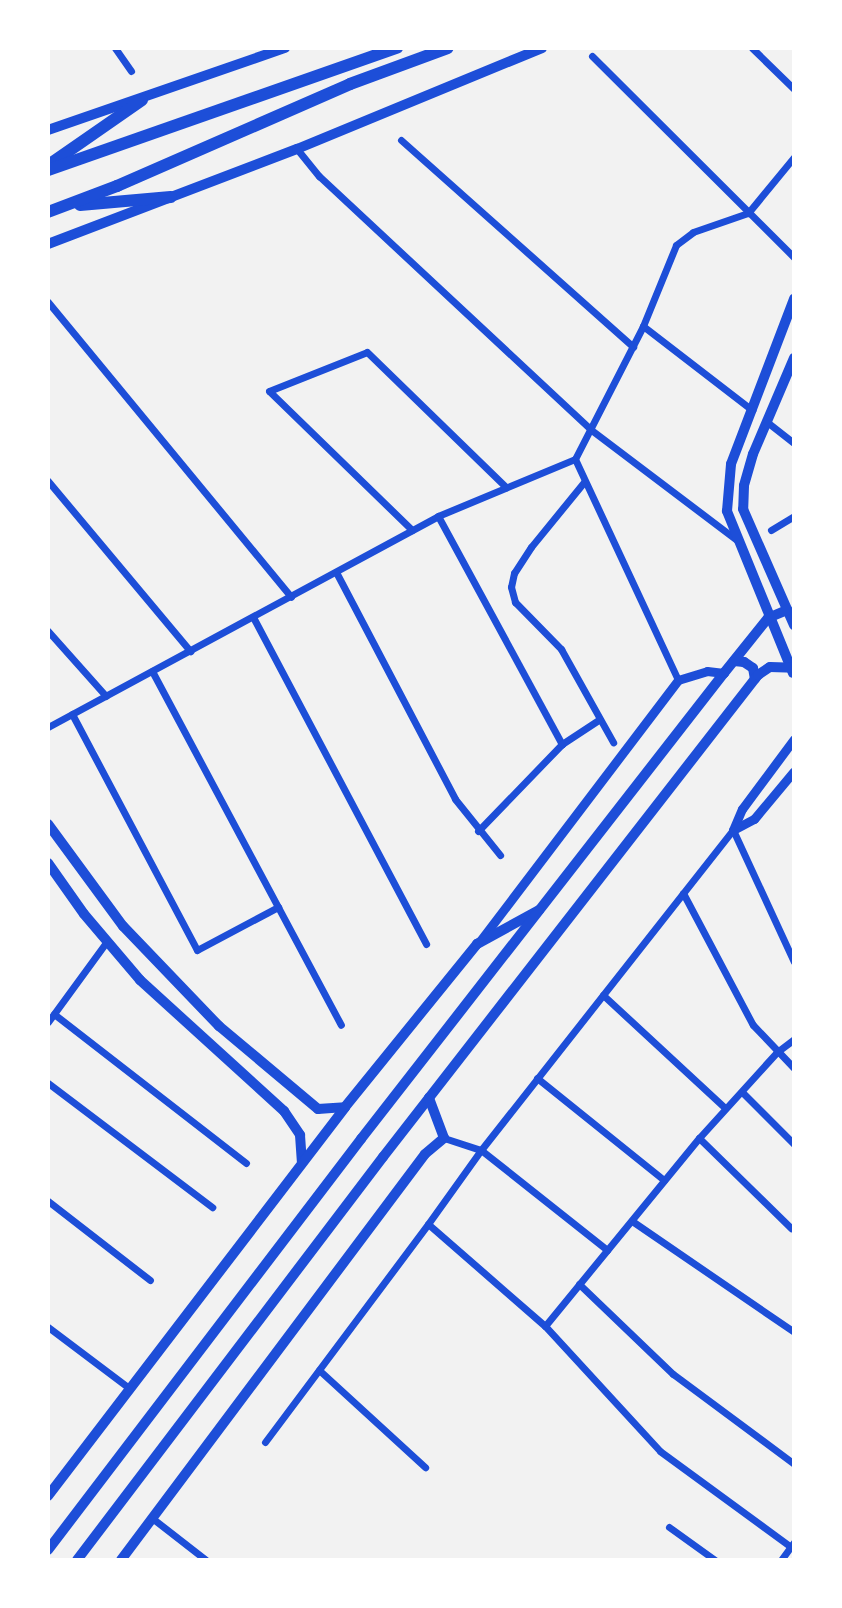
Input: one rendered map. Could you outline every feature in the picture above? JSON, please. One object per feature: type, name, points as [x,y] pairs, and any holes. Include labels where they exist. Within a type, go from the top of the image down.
[{"type":"main road","points":[[48,130],[285,48]]},
{"type":"main road","points":[[48,168],[397,48]]},
{"type":"main road","points":[[54,209],[117,186],[350,84],[448,48]]},
{"type":"main road","points":[[48,244],[297,149],[542,48]]},
{"type":"main road","points":[[48,168],[142,100]]},
{"type":"main road","points":[[54,209],[171,197]]},
{"type":"main road","points":[[793,670],[768,618],[727,511],[731,464],[794,299]]},
{"type":"main road","points":[[794,358],[744,486],[743,509],[794,625]]},
{"type":"main road","points":[[48,1550],[352,1151],[724,673],[768,618],[787,610]]},
{"type":"main road","points":[[734,661],[744,662],[753,668],[755,679]]},
{"type":"main road","points":[[77,1560],[429,1098],[755,679],[770,667],[793,670]]},
{"type":"main road","points":[[48,824],[123,926],[213,1020],[318,1109],[345,1107]]},
{"type":"main road","points":[[48,863],[140,980],[284,1111],[300,1135],[302,1162]]},
{"type":"main road","points":[[48,1496],[302,1162],[477,944],[544,907]]},
{"type":"main road","points":[[201,1036],[213,1020]]},
{"type":"main road","points":[[121,1560],[425,1154],[444,1138],[429,1098]]},
{"type":"street","points":[[115,48],[131,71]]},
{"type":"street","points":[[752,48],[794,89]]},
{"type":"street","points":[[592,56],[794,257]]},
{"type":"street","points":[[401,140],[633,347]]},
{"type":"street","points":[[297,149],[319,176],[590,429],[738,541]]},
{"type":"street","points":[[48,727],[438,516],[575,459],[643,326],[676,245],[693,232],[748,213],[794,157]]},
{"type":"street","points":[[48,302],[291,597]]},
{"type":"street","points":[[643,326],[752,410]]},
{"type":"street","points":[[412,530],[269,391],[367,352],[506,487]]},
{"type":"street","points":[[767,422],[794,443]]},
{"type":"street","points":[[575,459],[678,680]]},
{"type":"street","points":[[48,481],[190,651]]},
{"type":"street","points":[[584,482],[531,547],[514,573],[511,587],[515,602],[561,649],[613,742]]},
{"type":"street","points":[[438,516],[562,744]]},
{"type":"street","points":[[771,530],[794,516]]},
{"type":"street","points":[[336,572],[455,799],[500,855]]},
{"type":"street","points":[[253,617],[426,944]]},
{"type":"street","points":[[48,631],[106,696]]},
{"type":"street","points":[[152,671],[341,1025]]},
{"type":"street","points":[[477,944],[678,680],[707,671],[724,673]]},
{"type":"street","points":[[72,714],[197,950],[278,907]]},
{"type":"street","points":[[478,831],[562,744],[600,719]]},
{"type":"street","points":[[265,1442],[481,1150],[733,830],[742,809],[794,739]]},
{"type":"street","points":[[733,830],[754,819],[794,771]]},
{"type":"street","points":[[733,830],[794,962]]},
{"type":"street","points":[[683,893],[753,1025],[794,1068]]},
{"type":"street","points":[[48,1022],[107,941]]},
{"type":"street","points":[[603,995],[725,1108]]},
{"type":"street","points":[[54,1014],[246,1163]]},
{"type":"street","points":[[545,1326],[725,1108],[743,1093],[777,1052],[794,1039]]},
{"type":"street","points":[[537,1078],[664,1180]]},
{"type":"street","points":[[48,1083],[212,1207]]},
{"type":"street","points":[[743,1093],[794,1144]]},
{"type":"street","points":[[444,1138],[481,1150],[607,1250]]},
{"type":"street","points":[[699,1138],[791,1228]]},
{"type":"street","points":[[48,1201],[150,1280]]},
{"type":"street","points":[[632,1221],[794,1332]]},
{"type":"street","points":[[428,1224],[545,1326],[660,1451],[792,1545],[781,1560]]},
{"type":"street","points":[[579,1284],[673,1374],[794,1464]]},
{"type":"street","points":[[48,1327],[129,1388]]},
{"type":"street","points":[[319,1370],[425,1467]]},
{"type":"street","points":[[152,1518],[206,1560]]},
{"type":"street","points":[[669,1527],[715,1560]]}]
